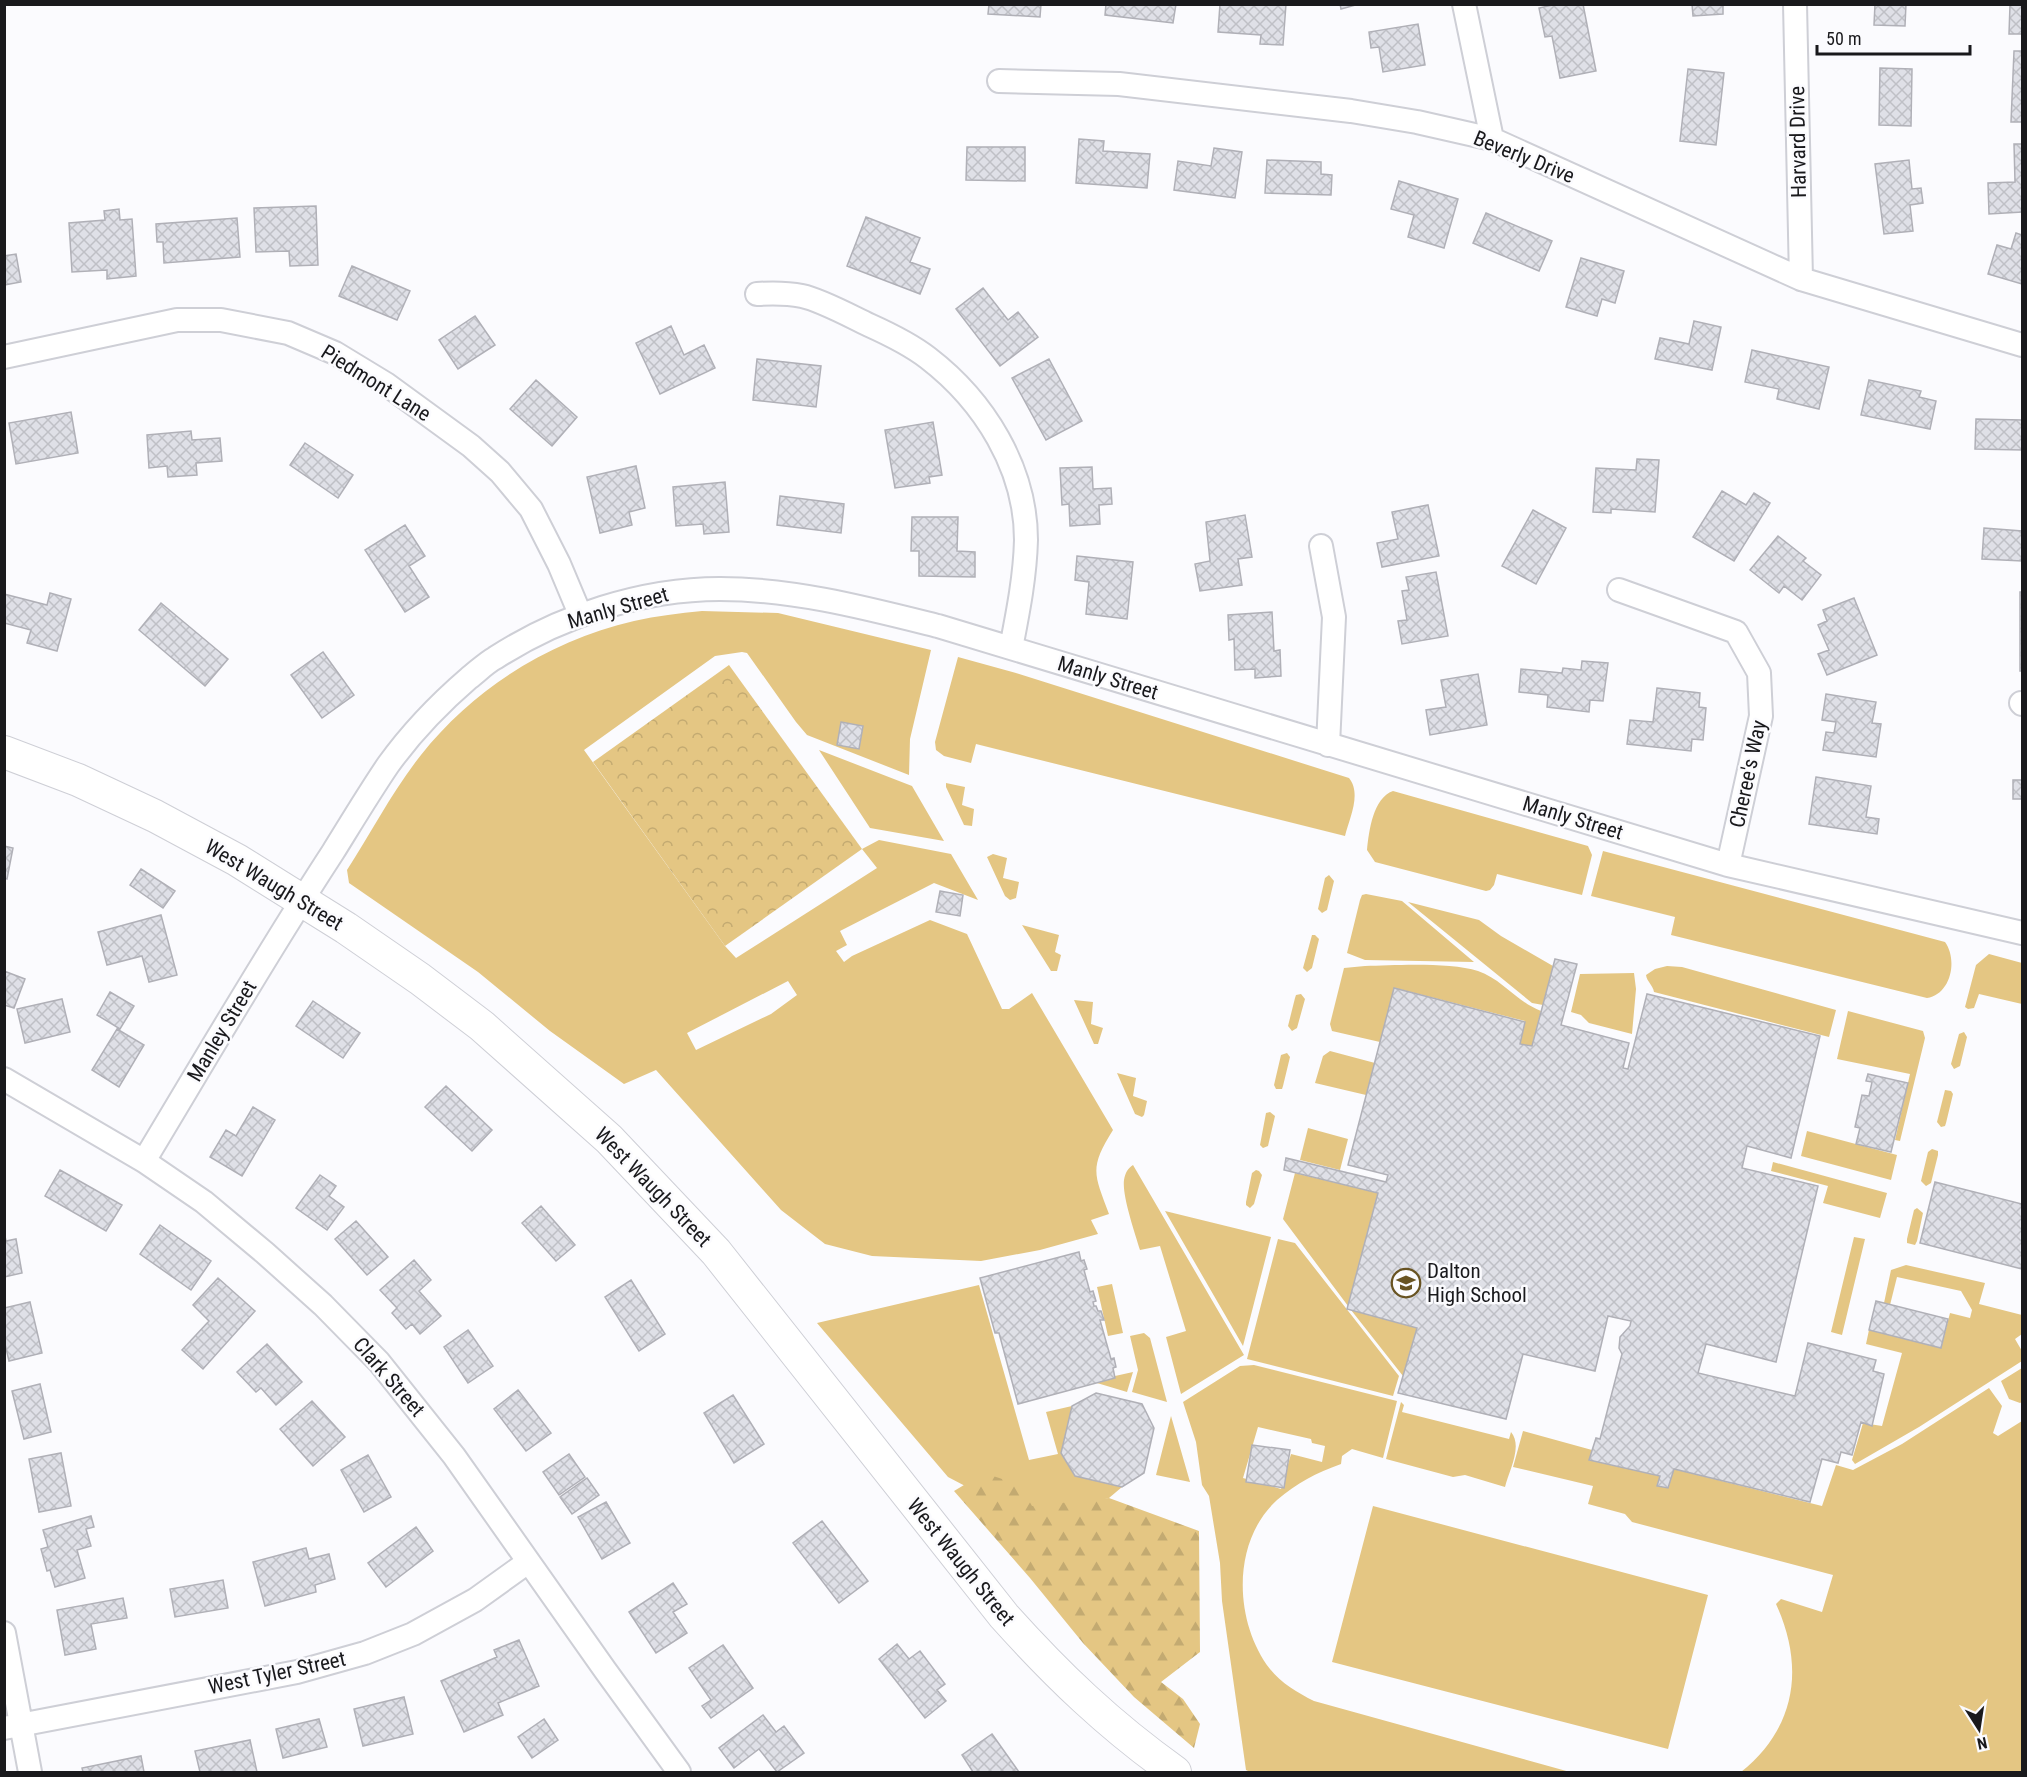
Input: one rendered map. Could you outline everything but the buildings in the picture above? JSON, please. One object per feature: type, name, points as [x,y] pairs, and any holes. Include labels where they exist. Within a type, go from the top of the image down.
[{"type":"street","points":[[1464,4],[1492,139]]},
{"type":"street","name":"Harvard Drive","points":[[1795,4],[1801,279]]},
{"type":"street","name":"Beverly Drive","points":[[999,81],[1119,84],[1351,111],[1417,122],[1492,139],[1801,279],[2022,345]]},
{"type":"street","points":[[757,294],[781,293],[805,296],[893,336],[928,358],[961,388],[990,424],[1012,463],[1022,504],[1026,538],[1023,584],[1011,648]]},
{"type":"street","name":"Piedmont Lane","points":[[4,357],[177,320],[221,320],[288,333],[335,353],[386,384],[471,446],[500,472],[531,509],[559,564],[580,614]]},
{"type":"street","points":[[1321,546],[1334,617],[1328,745]]},
{"type":"street","name":"Manly Street","points":[[301,900],[389,764],[424,721],[454,691],[493,658],[580,614],[673,592],[719,589],[772,592],[832,600],[938,626],[1728,865],[2022,933]]},
{"type":"street","name":"Cheree's Way","points":[[1619,590],[1736,632],[1759,673],[1761,716],[1728,865]]},
{"type":"street","name":"West Waugh Street","points":[[4,752],[78,780],[155,816],[237,860],[420,979],[482,1026],[609,1139],[716,1252],[1004,1616],[1053,1670],[1100,1715],[1175,1773]]},
{"type":"street","name":"Manley Street","points":[[144,1161],[301,900]]},
{"type":"street","name":"Clark Street","points":[[4,1079],[144,1161],[204,1202],[266,1253],[379,1362],[454,1456],[679,1773]]},
{"type":"street","name":"West Tyler Street","points":[[13,1726],[297,1672],[365,1653],[413,1634],[475,1600],[528,1562]]},
{"type":"street","points":[[4,1634],[13,1726],[30,1773]]},
{"type":"green space","points":[[702,611],[778,613],[931,650],[910,739],[909,775],[807,735],[747,653],[742,652],[715,656],[584,750],[725,946],[736,958],[877,868],[862,849],[879,840],[951,854],[978,900],[934,883],[840,931],[847,945],[836,951],[844,962],[852,956],[930,920],[967,934],[1002,1009],[1009,1009],[1032,993],[1113,1130],[1097,1163],[1097,1180],[1109,1214],[1091,1220],[1098,1234],[1040,1250],[981,1261],[872,1256],[825,1244],[781,1210],[656,1070],[624,1084],[550,1031],[478,972],[349,883],[347,870],[411,768],[442,731],[490,688],[544,654],[603,629],[660,616]],"holes":[[[788,981],[797,995],[771,1014],[696,1050],[687,1033]]]},
{"type":"green space","points":[[958,657],[1016,673],[1349,778],[1353,784],[1355,799],[1345,836],[976,744],[971,763],[944,756],[936,750],[935,742]]},
{"type":"green space","points":[[729,665],[862,849],[725,946],[593,762]]},
{"type":"green space","points":[[819,750],[912,786],[944,841],[870,828]]},
{"type":"green space","points":[[946,783],[965,787],[962,805],[974,809],[972,826],[964,825]]},
{"type":"green space","points":[[1393,791],[1588,846],[1592,855],[1582,895],[1497,874],[1494,885],[1486,891],[1375,862],[1367,850],[1373,816],[1381,801]]},
{"type":"green space","points":[[1603,851],[1945,942],[1951,958],[1950,975],[1942,990],[1927,998],[1671,935],[1675,917],[1591,896]]},
{"type":"green space","points":[[993,854],[1007,858],[1003,878],[1019,882],[1016,898],[1010,900],[1005,896],[987,857]]},
{"type":"green space","points":[[1329,875],[1334,881],[1327,910],[1322,913],[1318,909],[1325,878]]},
{"type":"green space","points":[[1362,895],[1402,901],[1474,962],[1365,960],[1347,953],[1360,900]]},
{"type":"green space","points":[[1408,902],[1479,920],[1501,936],[1553,966],[1543,1005],[1532,1003]]},
{"type":"green space","points":[[1022,925],[1059,935],[1055,952],[1061,955],[1057,971],[1051,971]]},
{"type":"green space","points":[[1312,935],[1319,939],[1312,968],[1307,972],[1303,968]]},
{"type":"green space","points":[[1989,954],[2022,963],[2022,1004],[1979,994],[1974,1008],[1965,1007],[1976,965]]},
{"type":"green space","points":[[1453,966],[1487,975],[1524,1002],[1541,1011],[1532,1046],[1520,1044],[1525,1021],[1395,988],[1380,1042],[1332,1031],[1330,1024],[1344,968]]},
{"type":"green space","points":[[1667,966],[1682,967],[1836,1010],[1829,1037],[1654,992],[1646,975],[1655,969]]},
{"type":"green space","points":[[1634,973],[1636,989],[1632,1034],[1589,1023],[1581,1015],[1571,1012],[1580,974]]},
{"type":"green space","points":[[1301,994],[1305,999],[1297,1028],[1292,1031],[1288,1026],[1296,995]]},
{"type":"green space","points":[[1074,1000],[1093,1002],[1091,1024],[1103,1028],[1098,1044],[1094,1044]]},
{"type":"green space","points":[[1848,1011],[1923,1031],[1925,1038],[1900,1141],[1895,1140],[1910,1074],[1837,1059]]},
{"type":"green space","points":[[1964,1032],[1967,1037],[1960,1066],[1954,1069],[1951,1064],[1959,1034]]},
{"type":"green space","points":[[1330,1051],[1375,1063],[1366,1095],[1315,1083],[1323,1056]]},
{"type":"green space","points":[[1287,1053],[1290,1057],[1283,1086],[1282,1089],[1276,1089],[1274,1085],[1281,1055]]},
{"type":"green space","points":[[1117,1073],[1136,1078],[1133,1096],[1147,1101],[1142,1117],[1135,1114]]},
{"type":"green space","points":[[1945,1090],[1953,1094],[1945,1126],[1941,1127],[1937,1122]]},
{"type":"green space","points":[[1270,1112],[1275,1116],[1268,1146],[1263,1148],[1260,1145],[1266,1113]]},
{"type":"green space","points":[[1308,1128],[1348,1139],[1340,1170],[1300,1160]]},
{"type":"green space","points":[[1807,1131],[1897,1155],[1891,1180],[1801,1156]]},
{"type":"green space","points":[[1932,1149],[1938,1151],[1938,1155],[1931,1183],[1926,1186],[1921,1181],[1928,1152]]},
{"type":"green space","points":[[1773,1162],[1887,1193],[1880,1218],[1823,1203],[1828,1186],[1771,1171]]},
{"type":"green space","points":[[1133,1165],[1244,1355],[1181,1394],[1166,1337],[1186,1331],[1160,1246],[1140,1250],[1129,1215],[1124,1187],[1126,1173]]},
{"type":"green space","points":[[1256,1170],[1262,1175],[1254,1204],[1250,1208],[1246,1202],[1252,1173]]},
{"type":"green space","points":[[1295,1173],[1378,1193],[1348,1306],[1283,1219]]},
{"type":"green space","points":[[1917,1208],[1923,1213],[1915,1245],[1907,1243],[1907,1239],[1914,1210]]},
{"type":"green space","points":[[1165,1211],[1271,1237],[1243,1346]]},
{"type":"green space","points":[[1854,1237],[1865,1239],[1842,1335],[1831,1332]]},
{"type":"green space","points":[[1278,1239],[1295,1243],[1399,1376],[1393,1396],[1247,1359]]},
{"type":"green space","points":[[1906,1265],[1985,1283],[1979,1304],[2022,1315],[2022,1334],[2015,1339],[2022,1351],[2022,1361],[1919,1427],[1855,1464],[1852,1460],[1863,1423],[1882,1426],[1902,1353],[1866,1344],[1869,1330],[1941,1348],[1950,1313],[1970,1318],[1972,1310],[1961,1291],[1897,1277],[1890,1305],[1884,1303],[1891,1270]]},
{"type":"green space","points":[[1112,1284],[1123,1333],[1108,1336],[1097,1287]]},
{"type":"green space","points":[[979,1285],[1029,1460],[1058,1454],[1046,1412],[1072,1406],[1061,1453],[1075,1476],[1122,1487],[1109,1498],[1028,1519],[948,1477],[817,1323]]},
{"type":"green space","points":[[1351,1310],[1417,1328],[1403,1376]]},
{"type":"green space","points":[[1144,1333],[1150,1338],[1167,1402],[1132,1392],[1138,1370],[1130,1336]]},
{"type":"green space","points":[[1254,1365],[1397,1401],[1383,1458],[1352,1449],[1342,1456],[1341,1464],[1307,1479],[1277,1500],[1262,1517],[1251,1538],[1245,1560],[1244,1606],[1249,1629],[1270,1669],[1290,1687],[1314,1701],[1570,1772],[1250,1772],[1246,1770],[1222,1601],[1220,1563],[1209,1496],[1202,1485],[1196,1442],[1183,1402],[1240,1366]],"holes":[[[1258,1427],[1311,1439],[1312,1443],[1325,1446],[1322,1462],[1291,1454],[1281,1489],[1243,1478]]]},
{"type":"green space","points":[[2022,1368],[2022,1402],[2020,1403],[2009,1399],[2001,1381]]},
{"type":"green space","points":[[1133,1372],[1127,1392],[1097,1383],[1115,1378],[1115,1376]]},
{"type":"green space","points":[[1989,1388],[2002,1406],[1993,1433],[1998,1436],[2022,1421],[2022,1772],[1741,1772],[1774,1736],[1784,1716],[1790,1695],[1792,1673],[1790,1651],[1776,1604],[1781,1599],[1822,1612],[1833,1575],[1632,1522],[1625,1514],[1588,1504],[1593,1486],[1513,1467],[1523,1431],[1592,1450],[1589,1460],[1660,1476],[1658,1486],[1668,1488],[1674,1469],[1822,1506],[1836,1465],[1853,1470],[1902,1444]]},
{"type":"green space","points":[[1401,1402],[1404,1405],[1402,1412],[1509,1439],[1511,1432],[1516,1444],[1505,1487],[1465,1475],[1453,1477],[1386,1459]]},
{"type":"green space","points":[[1171,1416],[1190,1482],[1156,1475]]},
{"type":"green space","points":[[984,1473],[1020,1485],[1032,1506],[1109,1498],[1199,1531],[1200,1652],[1161,1682],[1183,1699],[1200,1724],[1194,1748],[1134,1697],[1083,1643],[954,1491]]},
{"type":"green space","points":[[1373,1506],[1708,1595],[1668,1749],[1332,1662]]},
{"type":"place","name":"Dalton High School","points":[[1406,1283]]}]
